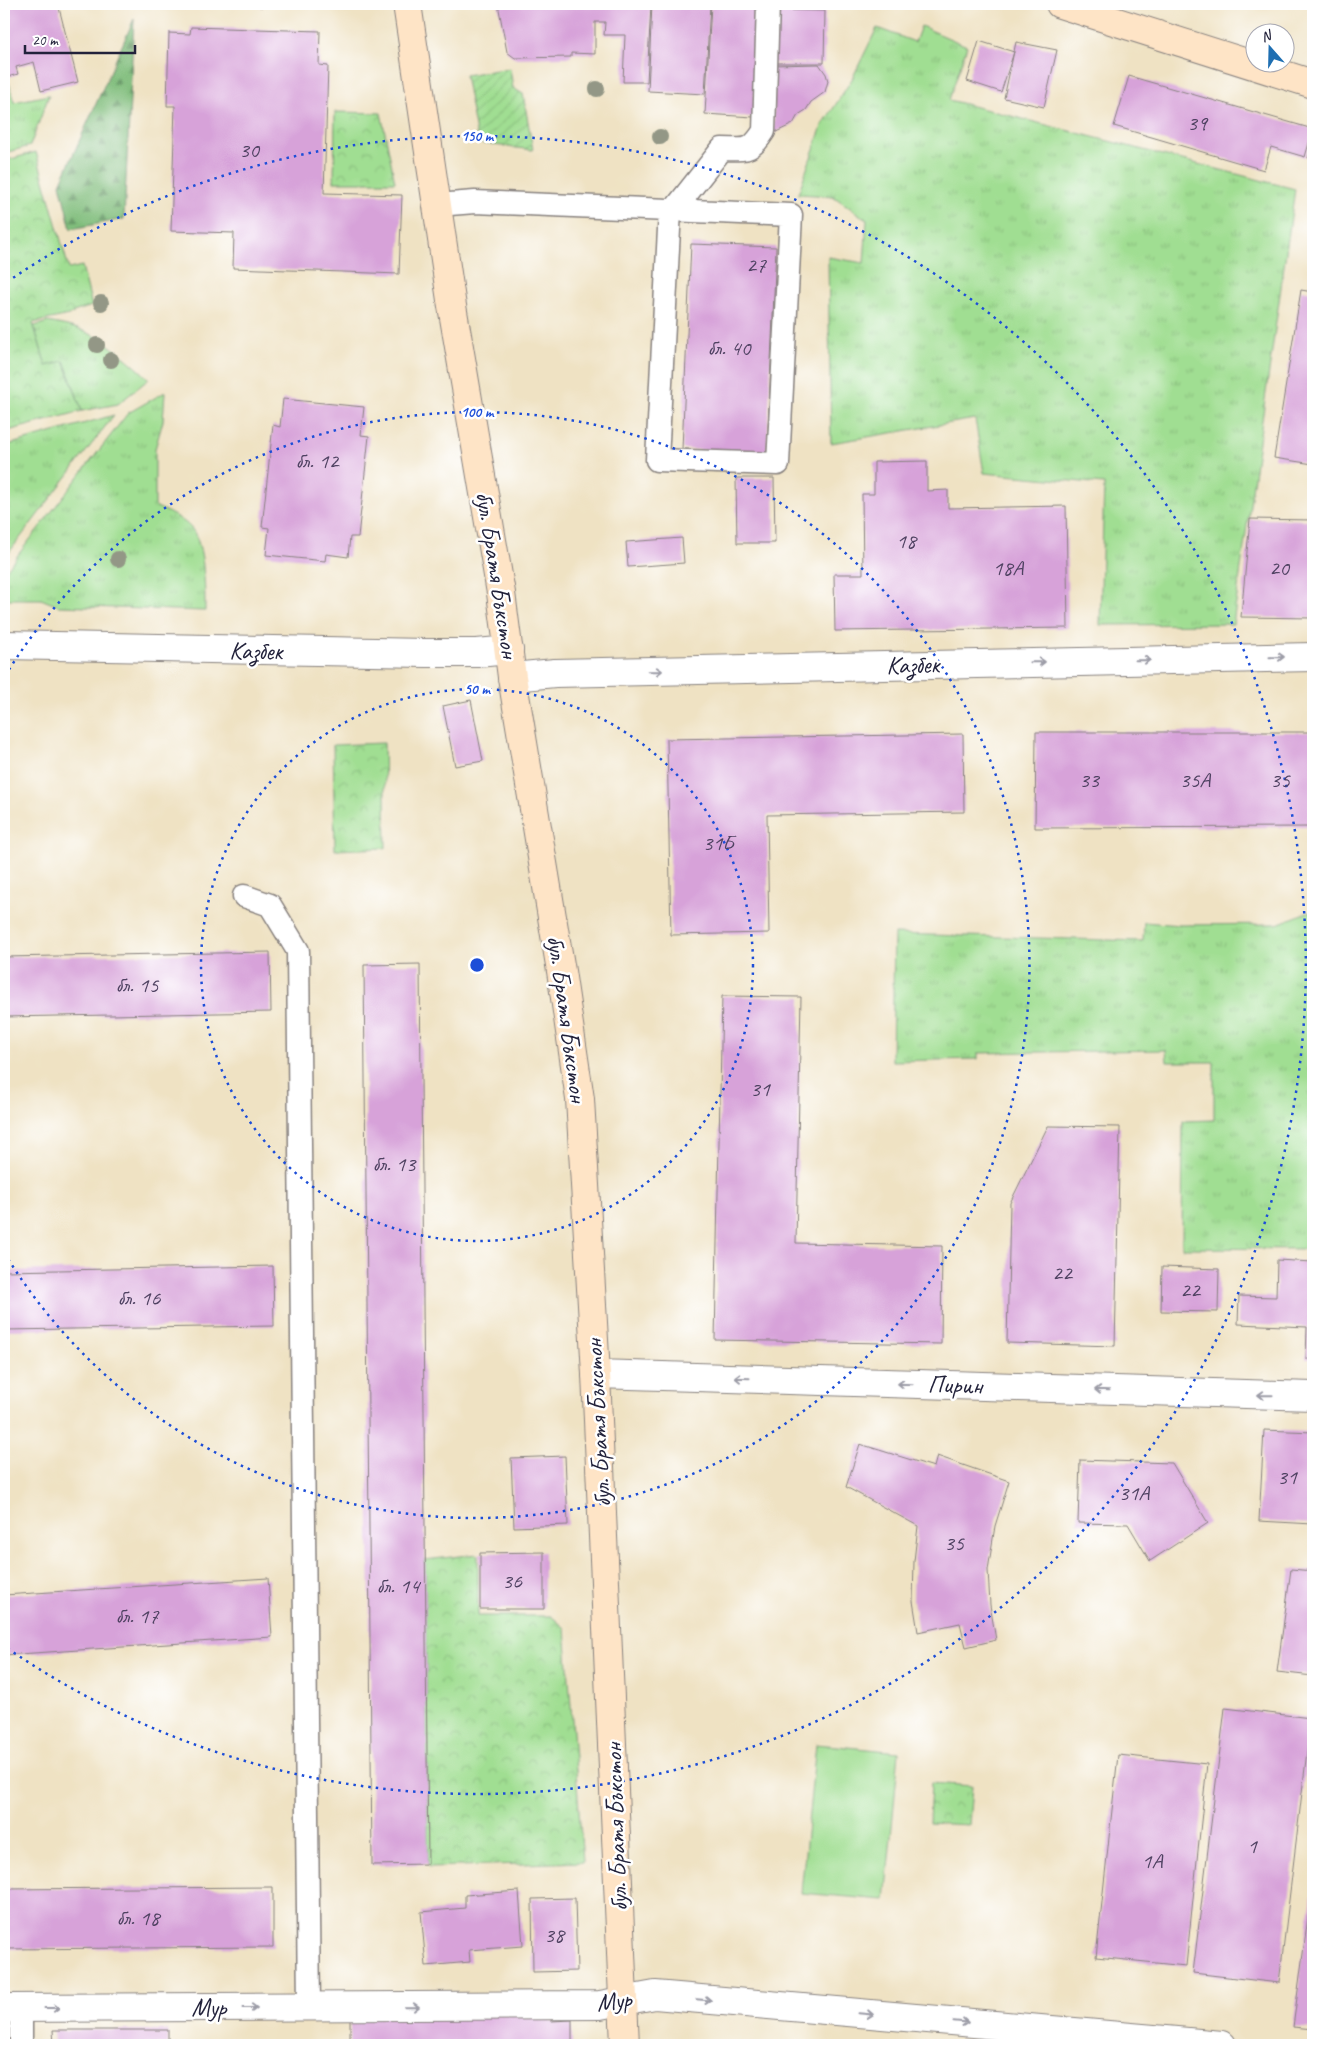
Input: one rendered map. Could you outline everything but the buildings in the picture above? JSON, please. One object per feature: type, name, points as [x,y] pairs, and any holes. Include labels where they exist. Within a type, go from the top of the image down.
[{"type":"street","name":"бул. Братя Бъкстон","points":[[406,4],[580,1099],[596,1374],[626,2045]]},
{"type":"street","points":[[1060,4],[1090,9],[1313,84]]},
{"type":"street","name":"Казбек","points":[[4,645],[426,653],[477,653],[509,650]]},
{"type":"street","name":"Казбек","points":[[512,677],[572,673],[1313,657]]},
{"type":"street","name":"Пирин","points":[[596,1374],[1313,1396]]},
{"type":"street","name":"Мур","points":[[13,2008],[309,2008],[600,2005],[655,1995],[1222,2045]]},
{"type":"lane","points":[[437,206],[475,202],[672,210],[791,215],[778,464],[657,460],[672,210],[722,149],[747,150],[756,143],[764,131],[768,4]]},
{"type":"lane","points":[[244,896],[270,905],[298,951],[309,2008]]},
{"type":"lane","points":[[13,2008],[21,2045]]},
{"type":"green space","points":[[134,19],[124,219],[71,229],[60,184]]},
{"type":"green space","points":[[921,26],[967,46],[949,100],[1295,189],[1233,624],[1100,625],[1104,484],[984,473],[975,419],[831,443],[828,257],[864,263],[867,220],[833,196],[798,194],[822,126],[852,79],[877,28],[915,42]]},
{"type":"green space","points":[[510,68],[513,88],[523,94],[533,150],[478,143],[465,75]]},
{"type":"green space","points":[[9,83],[14,102],[49,95],[30,146],[4,153],[4,85]]},
{"type":"green space","points":[[335,112],[381,113],[395,182],[334,182]]},
{"type":"green space","points":[[36,152],[69,269],[82,266],[92,306],[73,312],[73,314],[33,323],[46,366],[64,361],[82,411],[4,432],[4,161]]},
{"type":"green space","points":[[48,322],[74,328],[105,342],[149,379],[118,404],[82,411],[64,361],[46,366],[34,326]]},
{"type":"green space","points":[[165,392],[163,421],[155,449],[155,506],[183,521],[196,535],[202,556],[205,611],[58,606],[41,599],[4,599],[4,573],[128,413]]},
{"type":"green space","points":[[114,415],[4,559],[4,446]]},
{"type":"green space","points":[[384,743],[386,848],[335,850],[333,745]]},
{"type":"green space","points":[[1313,910],[1313,1249],[1182,1248],[1183,1121],[1214,1120],[1214,1062],[1167,1062],[1166,1050],[978,1053],[978,1059],[892,1061],[894,934],[1143,941],[1144,922],[1180,925],[1277,924]]},
{"type":"green space","points":[[478,1554],[478,1616],[551,1616],[565,1628],[583,1862],[429,1867],[425,1560]]},
{"type":"green space","points":[[816,1744],[899,1752],[885,1900],[801,1893]]},
{"type":"green space","points":[[931,1783],[972,1786],[969,1825],[929,1823]]}]
